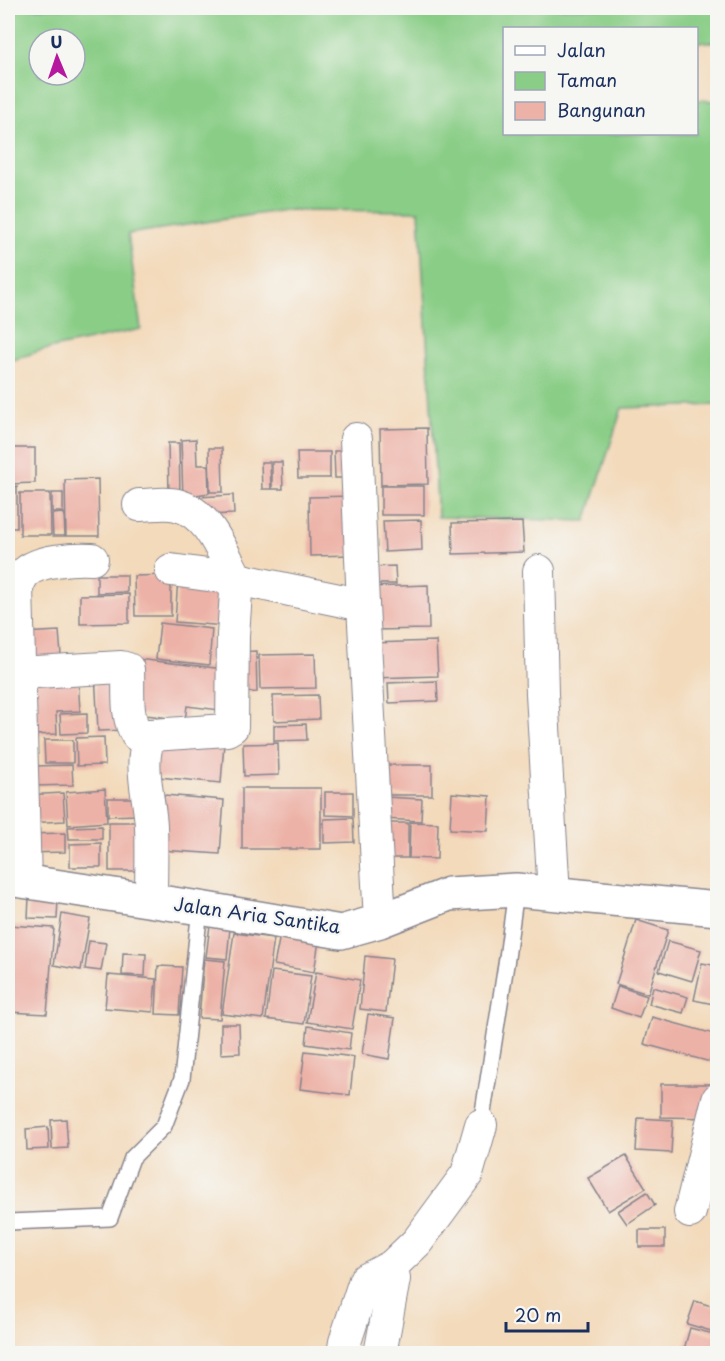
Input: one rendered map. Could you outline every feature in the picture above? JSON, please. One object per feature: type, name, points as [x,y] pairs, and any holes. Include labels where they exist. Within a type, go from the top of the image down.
[{"type":"street","points":[[356,439],[380,921]]},
{"type":"street","points":[[20,673],[121,667],[128,669],[129,713],[136,735],[226,730],[232,727],[233,635],[237,579],[210,530],[196,513],[176,505],[139,505]]},
{"type":"street","points":[[16,880],[20,673],[16,565],[75,558],[92,559]]},
{"type":"street","points":[[171,570],[237,579],[363,605]]},
{"type":"street","points":[[539,571],[542,694],[554,894]]},
{"type":"street","points":[[151,900],[151,824],[146,790],[145,751],[147,741],[152,735]]},
{"type":"street","name":"Jalan Aria Santika","points":[[16,880],[341,932],[380,921],[449,894],[516,890],[717,909]]},
{"type":"street","points":[[690,1212],[717,1099]]},
{"type":"street","points":[[393,1266],[394,1280],[381,1353],[344,1348],[365,1280],[393,1266],[417,1242],[468,1174],[481,1125]]},
{"type":"lane","points":[[481,1125],[516,890]]},
{"type":"lane","points":[[8,1222],[110,1218],[132,1158],[165,1126],[182,1079],[200,908]]},
{"type":"green space","points":[[8,8],[717,8],[717,42],[698,42],[698,27],[503,27],[503,135],[698,135],[698,100],[717,101],[717,405],[622,408],[586,521],[438,517],[419,211],[285,210],[128,234],[141,329],[39,351],[8,362]]},
{"type":"building","points":[[427,428],[428,484],[381,485],[380,429]]},
{"type":"building","points":[[196,439],[197,465],[208,465],[209,493],[183,497],[181,440]]},
{"type":"building","points":[[168,443],[179,443],[180,496],[169,496]]},
{"type":"building","points":[[8,448],[35,448],[35,483],[8,484]]},
{"type":"building","points":[[209,448],[222,448],[223,492],[210,492]]},
{"type":"building","points":[[334,451],[349,451],[350,478],[335,478]]},
{"type":"building","points":[[297,452],[330,452],[330,478],[298,478]]},
{"type":"building","points":[[261,462],[270,462],[271,489],[262,489]]},
{"type":"building","points":[[272,462],[282,462],[283,489],[272,489]]},
{"type":"building","points":[[98,479],[99,536],[66,536],[65,480]]},
{"type":"building","points":[[17,486],[17,528],[8,528],[8,487]]},
{"type":"building","points":[[381,486],[424,486],[424,515],[381,515]]},
{"type":"building","points":[[20,493],[50,493],[51,535],[20,535]]},
{"type":"building","points":[[52,493],[63,493],[63,512],[52,512]]},
{"type":"building","points":[[233,495],[234,514],[200,515],[199,497]]},
{"type":"building","points":[[353,496],[354,555],[310,556],[309,497]]},
{"type":"building","points":[[64,513],[65,536],[53,536],[52,514]]},
{"type":"building","points":[[421,520],[422,550],[385,552],[383,521]]},
{"type":"building","points":[[522,522],[524,552],[453,554],[452,523]]},
{"type":"building","points":[[395,566],[396,584],[370,584],[369,567]]},
{"type":"building","points":[[97,575],[127,575],[127,592],[97,593]]},
{"type":"building","points":[[171,575],[171,616],[135,616],[134,576]]},
{"type":"building","points":[[178,577],[229,581],[226,626],[175,622]]},
{"type":"building","points":[[428,585],[429,629],[372,630],[370,587]]},
{"type":"building","points":[[129,594],[129,623],[80,624],[80,595]]},
{"type":"building","points":[[160,623],[212,629],[209,665],[156,659]]},
{"type":"building","points":[[59,631],[62,667],[25,670],[23,633]]},
{"type":"building","points":[[436,641],[438,676],[372,678],[371,643]]},
{"type":"building","points":[[256,651],[257,692],[238,693],[237,652]]},
{"type":"building","points":[[315,654],[316,688],[260,689],[259,655]]},
{"type":"building","points":[[137,659],[224,669],[220,710],[187,706],[185,720],[130,713]]},
{"type":"building","points":[[127,671],[129,730],[98,731],[95,672]]},
{"type":"building","points":[[78,678],[80,711],[56,712],[57,734],[34,735],[27,680]]},
{"type":"building","points":[[437,681],[438,701],[389,703],[388,683]]},
{"type":"building","points":[[318,695],[319,719],[274,721],[273,696]]},
{"type":"building","points":[[87,713],[87,733],[61,734],[60,714]]},
{"type":"building","points":[[306,724],[307,740],[274,741],[274,725]]},
{"type":"building","points":[[104,737],[105,765],[77,766],[76,738]]},
{"type":"building","points":[[152,737],[224,743],[221,783],[148,776]]},
{"type":"building","points":[[44,740],[73,740],[73,763],[45,763]]},
{"type":"building","points":[[278,743],[279,775],[244,776],[243,744]]},
{"type":"building","points":[[72,765],[73,785],[35,786],[34,766]]},
{"type":"building","points":[[383,765],[432,765],[432,795],[383,795]]},
{"type":"building","points":[[242,788],[321,788],[321,849],[242,849]]},
{"type":"building","points":[[105,789],[107,822],[68,825],[66,792]]},
{"type":"building","points":[[325,792],[353,792],[353,816],[325,815]]},
{"type":"building","points":[[63,793],[65,821],[26,823],[25,795]]},
{"type":"building","points":[[452,793],[490,796],[488,831],[450,829]]},
{"type":"building","points":[[164,795],[224,800],[220,854],[160,850]]},
{"type":"building","points":[[384,797],[422,799],[421,821],[383,819]]},
{"type":"building","points":[[108,798],[137,798],[137,815],[108,816]]},
{"type":"building","points":[[353,818],[354,842],[324,843],[324,819]]},
{"type":"building","points":[[109,822],[148,822],[148,871],[109,871]]},
{"type":"building","points":[[410,822],[438,823],[437,859],[409,858]]},
{"type":"building","points":[[380,823],[408,823],[408,858],[381,858]]},
{"type":"building","points":[[102,826],[102,839],[69,839],[68,827]]},
{"type":"building","points":[[65,833],[65,852],[27,853],[27,834]]},
{"type":"building","points":[[101,843],[101,867],[70,867],[70,844]]},
{"type":"building","points":[[29,897],[58,899],[57,919],[28,918]]},
{"type":"building","points":[[62,914],[90,919],[81,970],[54,965]]},
{"type":"building","points":[[636,920],[668,930],[648,994],[616,984]]},
{"type":"building","points":[[8,925],[54,928],[47,1014],[8,1012]]},
{"type":"building","points":[[210,925],[230,928],[227,959],[206,957]]},
{"type":"building","points":[[234,933],[274,938],[263,1019],[222,1014]]},
{"type":"building","points":[[280,935],[319,941],[314,972],[274,965]]},
{"type":"building","points":[[89,941],[106,943],[101,971],[85,969]]},
{"type":"building","points":[[668,941],[701,950],[692,981],[659,971]]},
{"type":"building","points":[[123,953],[146,954],[145,976],[122,975]]},
{"type":"building","points":[[365,956],[392,959],[386,1012],[360,1009]]},
{"type":"building","points":[[204,959],[225,961],[220,1019],[199,1018]]},
{"type":"building","points":[[702,963],[718,966],[718,1005],[694,1000]]},
{"type":"building","points":[[158,966],[182,967],[179,1015],[156,1014]]},
{"type":"building","points":[[272,971],[311,976],[304,1024],[266,1019]]},
{"type":"building","points":[[316,972],[360,980],[352,1029],[307,1022]]},
{"type":"building","points":[[108,975],[156,979],[153,1012],[105,1008]]},
{"type":"building","points":[[618,986],[647,996],[639,1018],[611,1008]]},
{"type":"building","points":[[653,987],[688,997],[683,1013],[649,1004]]},
{"type":"building","points":[[368,1014],[395,1018],[389,1059],[362,1054]]},
{"type":"building","points":[[652,1017],[718,1035],[718,1064],[644,1044]]},
{"type":"building","points":[[221,1024],[239,1024],[240,1053],[221,1054]]},
{"type":"building","points":[[308,1026],[351,1033],[349,1050],[306,1044]]},
{"type":"building","points":[[305,1051],[354,1057],[350,1095],[300,1089]]},
{"type":"building","points":[[661,1084],[712,1084],[712,1118],[661,1117]]},
{"type":"building","points":[[638,1118],[673,1120],[671,1153],[636,1151]]},
{"type":"building","points":[[66,1119],[68,1148],[52,1149],[51,1120]]},
{"type":"building","points":[[48,1127],[49,1149],[27,1150],[26,1129]]},
{"type":"building","points":[[626,1156],[646,1188],[608,1211],[588,1178]]},
{"type":"building","points":[[647,1192],[655,1205],[627,1224],[618,1211]]},
{"type":"building","points":[[639,1230],[665,1230],[665,1247],[639,1247]]},
{"type":"building","points":[[695,1301],[718,1308],[718,1333],[687,1324]]},
{"type":"building","points":[[690,1328],[718,1335],[718,1354],[683,1353]]}]
